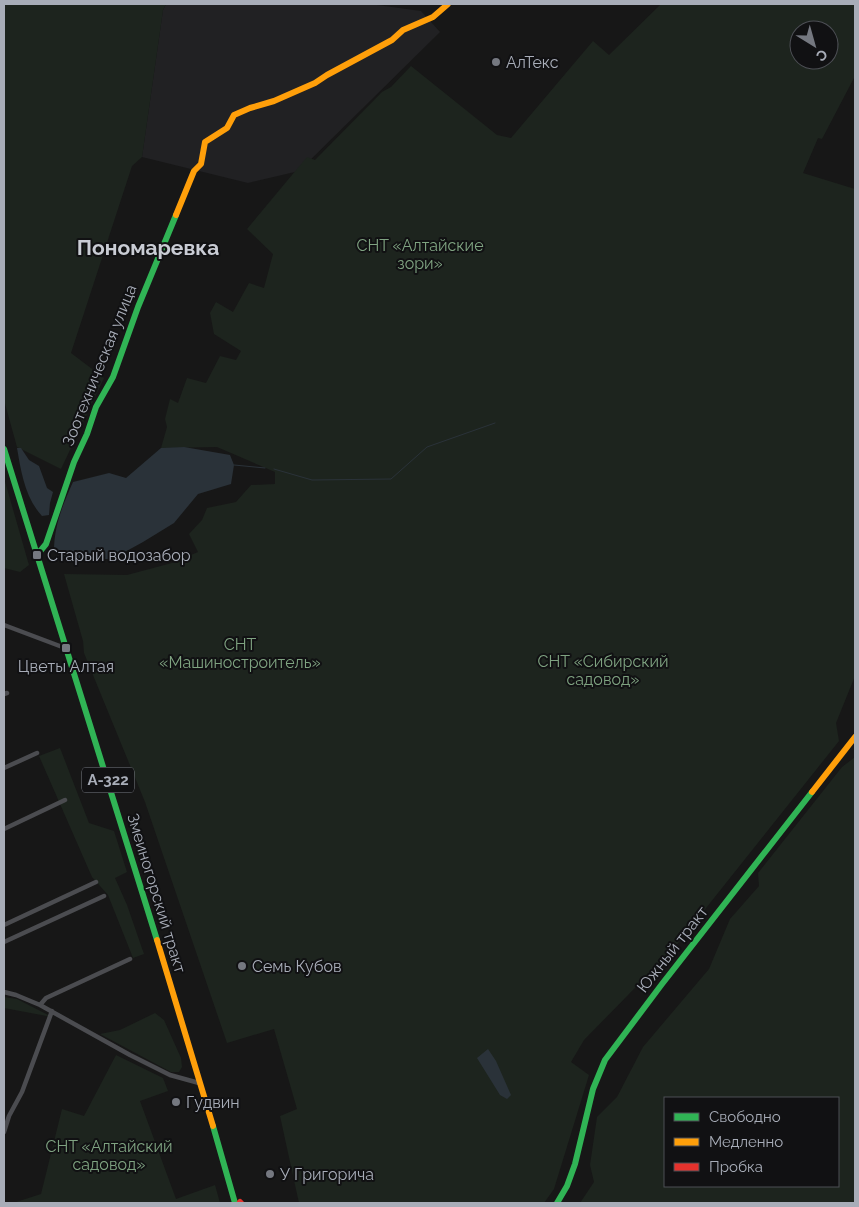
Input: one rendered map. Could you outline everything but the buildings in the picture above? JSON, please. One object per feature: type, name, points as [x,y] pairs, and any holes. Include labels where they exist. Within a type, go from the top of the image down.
[{"type":"main road","name":"Зоотехническая улица","points":[[36,556],[46,544],[74,462],[87,434],[96,407],[113,377],[173,220],[194,171],[201,164],[205,142],[227,128],[234,115],[274,101],[373,52],[404,30],[433,18],[448,4]]},
{"type":"main road","name":"Змеиногорский тракт","points":[[4,449],[130,851],[226,1171],[239,1203]]},
{"type":"main road","name":"Южный тракт","points":[[557,1203],[570,1179],[580,1146],[592,1092],[605,1060],[855,737]]},
{"type":"street","points":[[4,625],[66,648]]},
{"type":"street","points":[[4,768],[37,753]]},
{"type":"street","points":[[4,828],[65,800]]},
{"type":"street","points":[[4,925],[96,882]]},
{"type":"street","points":[[4,942],[104,896]]},
{"type":"street","points":[[40,1005],[46,998],[130,960]]},
{"type":"street","points":[[4,992],[16,995],[52,1011],[170,1075],[200,1083]]},
{"type":"street","points":[[4,1132],[6,1115],[22,1092],[52,1011]]},
{"type":"shaded area","points":[[166,4],[370,4],[421,11],[440,32],[299,171],[248,183],[142,157],[163,10]]},
{"type":"shaded area","points":[[184,447],[230,455],[234,465],[231,484],[198,494],[174,523],[112,559],[70,559],[54,551],[57,524],[73,482],[109,473],[126,478],[161,448]]},
{"type":"shaded area","points":[[17,448],[21,448],[29,460],[39,466],[47,488],[53,492],[49,515],[42,516],[31,501],[20,466]]},
{"type":"shaded area","points":[[488,1049],[496,1061],[511,1095],[507,1099],[500,1095],[477,1058]]},
{"type":"green space","points":[[4,4],[166,4],[163,10],[142,157],[132,166],[71,353],[104,378],[61,469],[17,447],[4,400]]},
{"type":"green space","name":"СНТ «Сибирский садовод»","points":[[661,4],[855,4],[855,76],[822,139],[818,138],[803,173],[855,189],[855,676],[836,723],[839,741],[675,947],[584,1040],[571,1062],[589,1075],[554,1189],[544,1203],[299,1203],[280,1116],[297,1109],[274,1029],[227,1043],[145,802],[84,653],[83,641],[64,574],[127,575],[172,563],[198,552],[189,534],[202,520],[207,508],[236,502],[251,485],[275,484],[275,472],[217,447],[161,448],[167,427],[165,419],[170,399],[178,403],[187,378],[206,383],[220,356],[236,360],[241,351],[214,334],[210,313],[216,302],[233,312],[249,283],[264,288],[273,254],[247,229],[307,157],[315,160],[382,92],[391,87],[411,66],[497,135],[511,138],[593,41],[609,55]]},
{"type":"green space","points":[[4,478],[29,565],[20,572],[4,568]]},
{"type":"green space","points":[[60,748],[89,823],[114,831],[127,872],[115,878],[127,905],[144,954],[133,958],[108,895],[92,877],[39,756]]},
{"type":"green space","points":[[855,757],[855,1203],[580,1203],[594,1182],[590,1165],[597,1117],[617,1097],[643,1047],[709,969],[730,919],[759,886],[758,873],[842,767]]},
{"type":"green space","points":[[4,997],[17,999],[52,1017],[4,1008]]},
{"type":"green space","points":[[155,1013],[164,1020],[181,1058],[182,1067],[179,1072],[171,1072],[100,1034],[120,1030]]},
{"type":"green space","name":"СНТ «Алтайский садовод»","points":[[116,1055],[163,1078],[168,1091],[140,1101],[176,1199],[215,1185],[220,1203],[13,1203],[41,1194],[62,1109],[84,1116]]},
{"type":"waterway","points":[[274,469],[312,480],[391,479],[427,447],[495,423]]},
{"type":"waterway","points":[[234,465],[265,468]]},
{"type":"traffic: fast","points":[[37,555],[46,544],[74,462],[87,434],[96,407],[113,377],[138,307],[176,215]]},
{"type":"traffic: fast","points":[[4,449],[157,940]]},
{"type":"traffic: fast","points":[[557,1203],[567,1186],[575,1164],[593,1089],[605,1060],[812,792]]},
{"type":"traffic: fast","points":[[213,1126],[235,1203]]},
{"type":"traffic: slow","points":[[176,215],[194,171],[201,164],[205,142],[227,128],[234,115],[274,101],[315,83],[392,40],[403,30],[433,17],[448,4]]},
{"type":"traffic: slow","points":[[812,792],[855,737]]},
{"type":"traffic: slow","points":[[157,940],[213,1126]]},
{"type":"place","name":"АлТекс","points":[[496,62]]},
{"type":"place","name":"Старый водозабор","points":[[37,555]]},
{"type":"place","name":"Цветы Алтая","points":[[66,648]]},
{"type":"place","name":"Семь Кубов","points":[[242,966]]},
{"type":"place","name":"Гудвин","points":[[176,1102]]},
{"type":"place","name":"У Григорича","points":[[270,1174]]},
{"type":"district","name":"Пономаревка","points":[[148,248]]},
{"type":"park label","name":"СНТ «Алтайские зори»","points":[[420,254]]},
{"type":"park label","name":"СНТ «Машиностроитель»","points":[[240,653]]}]
